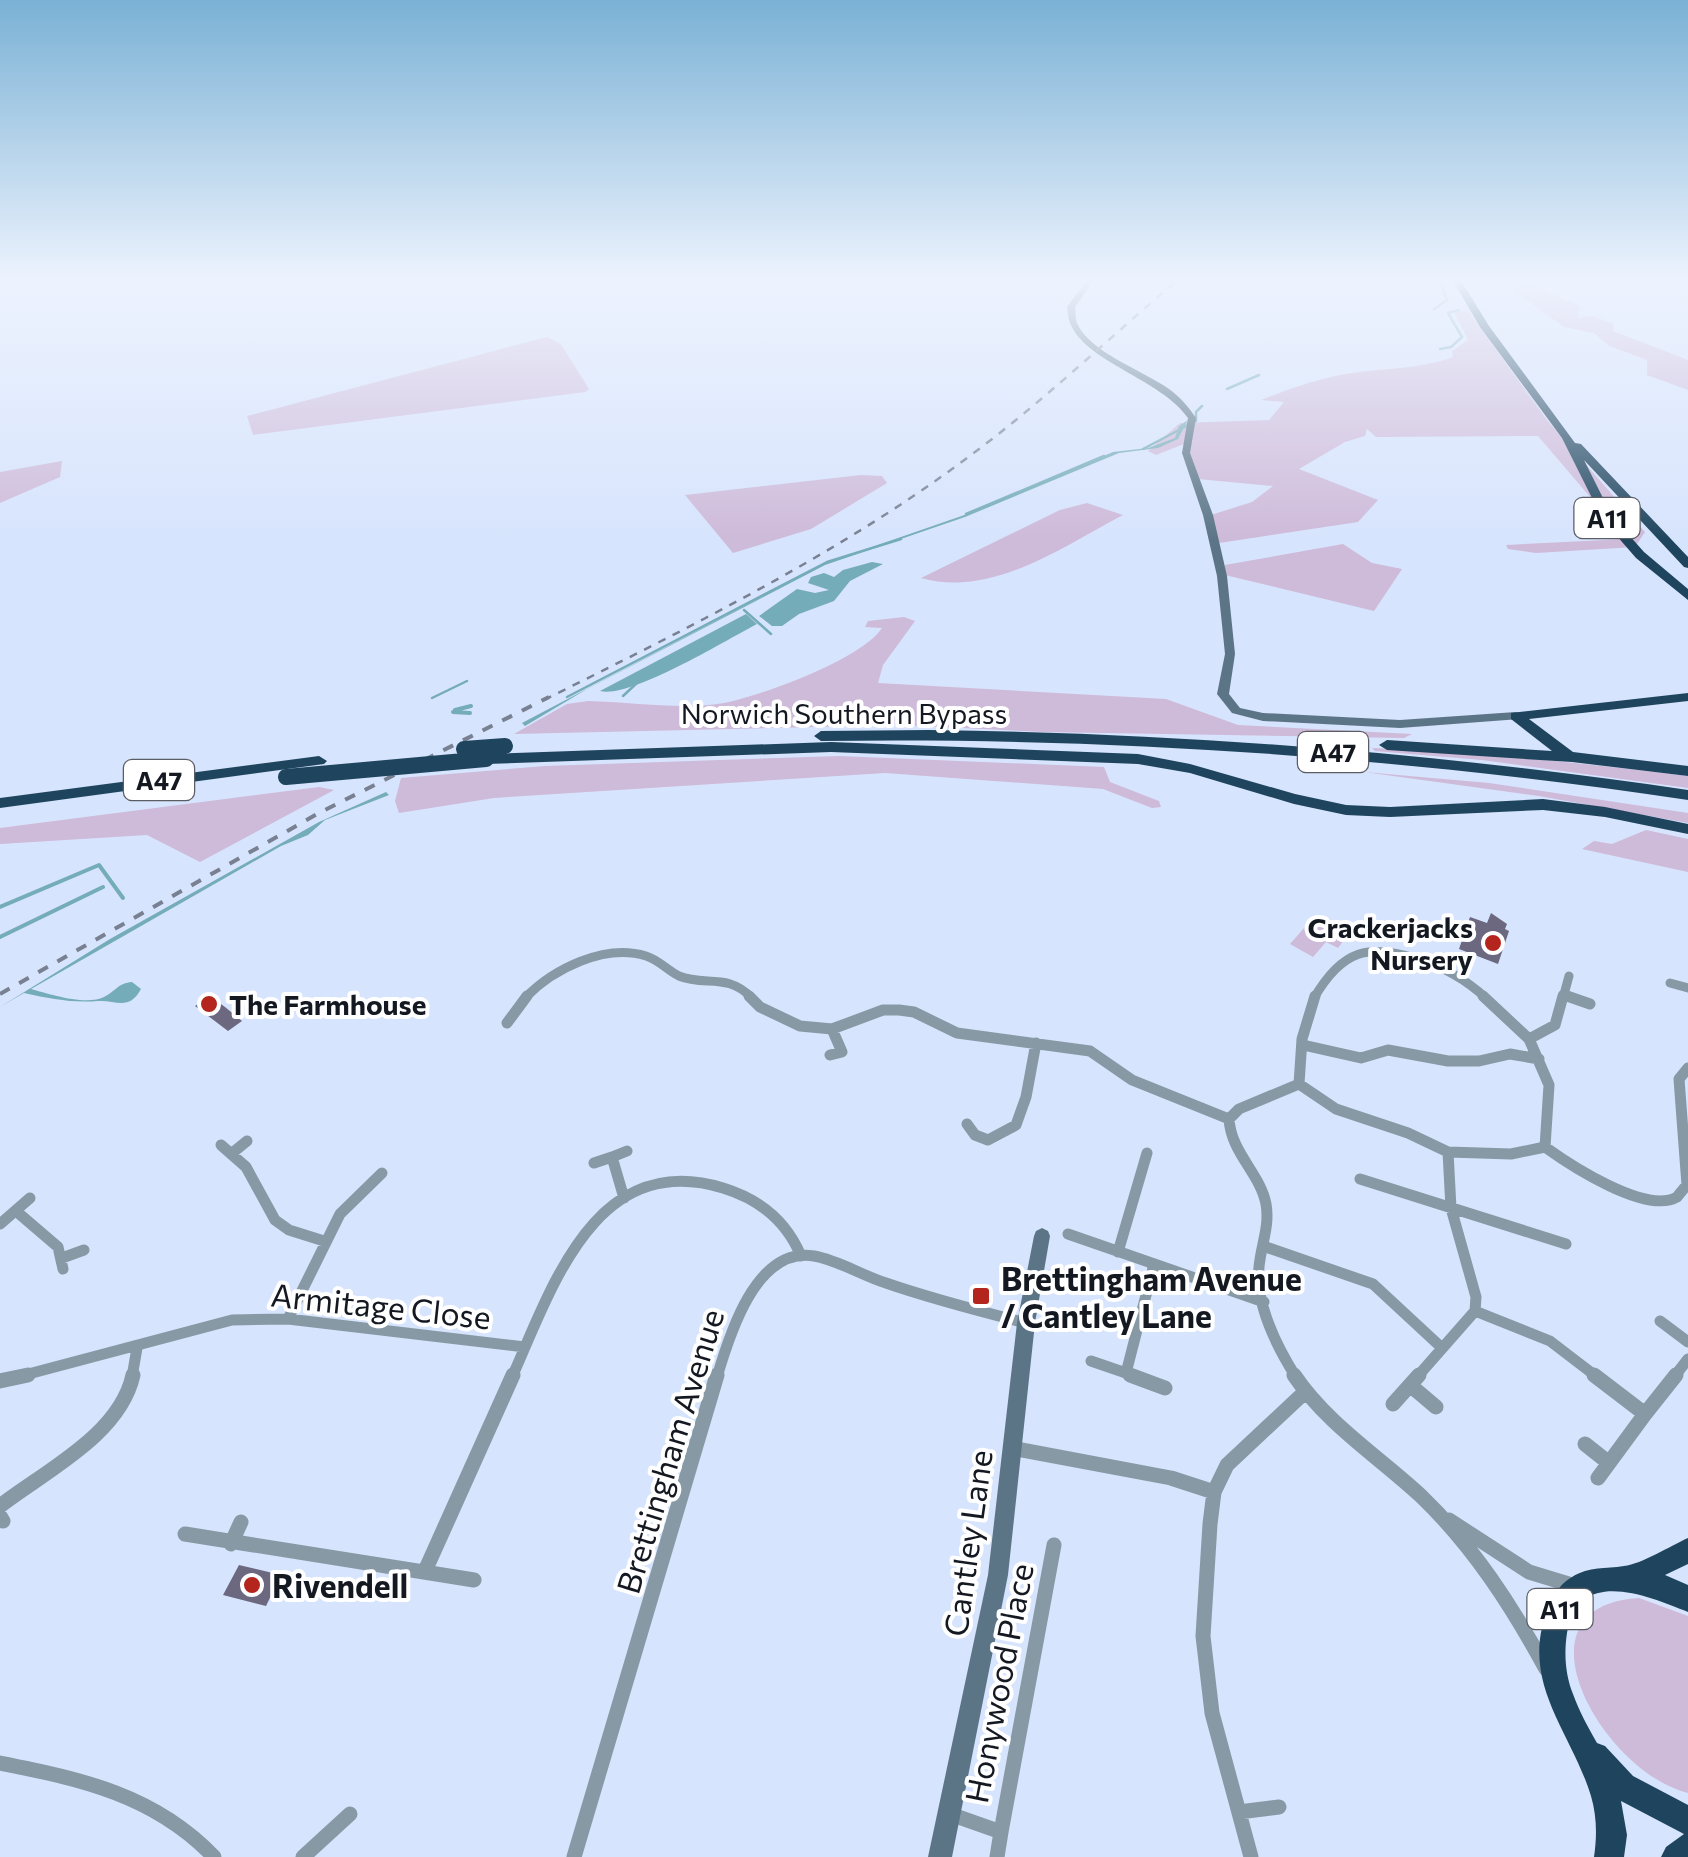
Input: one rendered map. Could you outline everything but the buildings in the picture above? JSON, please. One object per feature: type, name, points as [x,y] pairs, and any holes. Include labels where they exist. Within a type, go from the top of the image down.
[{"type":"highway","name":"A11","points":[[1513,366],[1567,438],[1607,517],[1640,555],[1688,596]]},
{"type":"highway","name":"A11","points":[[1520,366],[1571,439],[1688,564]]},
{"type":"highway","points":[[1516,716],[1688,696]]},
{"type":"highway","points":[[1516,716],[1572,757]]},
{"type":"highway","name":"Norwich Southern Bypass","points":[[0,804],[320,761],[506,746],[809,736],[976,736],[1183,743],[1390,756],[1688,796]]},
{"type":"highway","name":"A47","points":[[976,736],[1373,744],[1572,757],[1688,771]]},
{"type":"highway","name":"A47","points":[[0,816],[286,777],[486,759],[831,747],[1138,759],[1174,764],[1285,797],[1344,809],[1415,812],[1538,804],[1688,829]]},
{"type":"highway","name":"A11","points":[[1626,1579],[1688,1550]]},
{"type":"highway","name":"A11","points":[[1609,1857],[1609,1808],[1585,1745],[1556,1688],[1553,1635],[1561,1607],[1576,1586],[1598,1580],[1626,1579],[1672,1590],[1688,1599]]},
{"type":"highway","name":"A11","points":[[1585,1745],[1623,1786],[1688,1821]]},
{"type":"highway","points":[[1676,1857],[1688,1847]]},
{"type":"street","points":[[1124,366],[1171,395],[1192,418],[1186,452],[1208,515],[1222,576],[1230,654],[1223,694],[1229,706],[1263,718],[1367,723],[1516,716]]},
{"type":"street","points":[[1299,1084],[1312,998],[1321,981],[1361,952],[1382,948],[1448,969],[1473,986],[1529,1039],[1549,1085],[1545,1146]]},
{"type":"street","points":[[507,1023],[527,995],[556,972],[577,962],[622,952],[656,960],[681,978],[724,980],[745,990],[760,1006],[800,1026],[832,1029],[883,1010],[899,1010],[914,1012],[957,1033],[1090,1051],[1132,1080],[1229,1119]]},
{"type":"street","points":[[1529,1039],[1556,1024],[1569,976]]},
{"type":"street","points":[[1670,983],[1688,988]]},
{"type":"street","points":[[1564,994],[1590,1004]]},
{"type":"street","points":[[832,1029],[841,1052]]},
{"type":"street","points":[[966,1124],[974,1135],[988,1140],[1016,1125],[1036,1043]]},
{"type":"street","points":[[1303,1045],[1361,1058],[1388,1050],[1448,1061],[1480,1062],[1510,1054],[1539,1059]]},
{"type":"street","points":[[1545,1146],[1577,1171],[1602,1183],[1654,1200],[1676,1199],[1687,1185],[1684,1094],[1680,1079],[1688,1068]]},
{"type":"street","points":[[1299,1084],[1239,1109],[1229,1119],[1228,1132],[1267,1204],[1257,1271],[1286,1362],[1306,1391],[1436,1511],[1496,1578],[1556,1688]]},
{"type":"street","points":[[1299,1084],[1336,1110],[1408,1133],[1448,1152],[1511,1154],[1545,1146]]},
{"type":"street","points":[[247,1141],[226,1150],[246,1167],[275,1220],[289,1230],[324,1241]]},
{"type":"street","points":[[594,1163],[627,1151]]},
{"type":"street","points":[[1393,1404],[1475,1311],[1476,1296],[1451,1208],[1448,1152]]},
{"type":"street","points":[[1118,1252],[1147,1153]]},
{"type":"street","points":[[612,1157],[624,1198]]},
{"type":"street","points":[[288,1319],[340,1214],[375,1190],[382,1173]]},
{"type":"street","points":[[1360,1178],[1566,1244]]},
{"type":"street","points":[[425,1571],[565,1259],[586,1227],[624,1198],[675,1179],[722,1186],[762,1204],[794,1238],[802,1256],[819,1257],[892,1286],[1026,1323]]},
{"type":"street","points":[[0,1224],[30,1198]]},
{"type":"street","points":[[16,1210],[58,1247],[62,1264],[84,1250]]},
{"type":"street","points":[[1068,1234],[1264,1302]]},
{"type":"street","name":"Cantley Lane","points":[[940,1857],[998,1575],[1026,1323],[1042,1236]]},
{"type":"street","points":[[1262,1246],[1373,1284],[1442,1348]]},
{"type":"street","name":"Brettingham Avenue","points":[[574,1857],[732,1325],[747,1297],[766,1275],[802,1256]]},
{"type":"street","points":[[1126,1374],[1154,1264]]},
{"type":"street","points":[[1475,1311],[1550,1341],[1645,1414]]},
{"type":"street","name":"Armitage Close","points":[[0,1381],[232,1320],[288,1319],[525,1348]]},
{"type":"street","points":[[1660,1322],[1688,1342]]},
{"type":"street","points":[[1,1514],[124,1401],[133,1378],[137,1348]]},
{"type":"street","points":[[1598,1478],[1688,1359]]},
{"type":"street","points":[[1091,1361],[1165,1388]]},
{"type":"street","points":[[1410,1385],[1436,1407]]},
{"type":"street","points":[[1251,1857],[1212,1713],[1203,1636],[1214,1492],[1227,1464],[1306,1391]]},
{"type":"street","points":[[1585,1444],[1608,1463]]},
{"type":"street","points":[[1010,1448],[1171,1478],[1214,1492]]},
{"type":"street","points":[[1436,1511],[1529,1572],[1576,1586]]},
{"type":"street","points":[[231,1544],[240,1522]]},
{"type":"street","points":[[185,1534],[474,1580]]},
{"type":"street","name":"Honywood Place","points":[[997,1857],[1054,1544]]},
{"type":"street","points":[[0,1763],[96,1784],[138,1799],[183,1824],[214,1857]]},
{"type":"street","points":[[1239,1812],[1280,1807]]},
{"type":"street","points":[[304,1857],[350,1814]]},
{"type":"street","name":"Honywood Place","points":[[949,1814],[1001,1832]]},
{"type":"shaded area","points":[[438,366],[574,366],[589,389],[253,435],[247,416]]},
{"type":"shaded area","points":[[1416,366],[1508,366],[1547,420],[1645,532],[1635,547],[1536,553],[1508,549],[1506,545],[1626,539],[1538,436],[1376,437],[1367,429],[1365,436],[1345,442],[1299,469],[1378,500],[1358,522],[1219,543],[1211,515],[1252,502],[1273,486],[1198,479],[1184,444],[1156,455],[1148,451],[1180,423],[1269,420],[1284,402],[1261,400],[1340,375]]},
{"type":"shaded area","points":[[1647,366],[1688,366],[1688,390],[1647,375]]},
{"type":"shaded area","points":[[1188,420],[1178,439],[1158,448],[1119,453],[965,517],[825,565],[587,689],[525,726],[522,723],[826,563],[973,512],[1113,452],[1148,448],[1175,438],[1179,426]]},
{"type":"shaded area","points":[[62,461],[60,477],[0,503],[0,472]]},
{"type":"shaded area","points":[[861,475],[882,476],[887,483],[811,529],[733,553],[685,495]]},
{"type":"shaded area","points":[[1087,503],[1123,515],[1051,554],[1000,575],[948,582],[921,578],[1060,510]]},
{"type":"shaded area","points":[[1343,544],[1372,563],[1402,569],[1374,611],[1225,575],[1225,565]]},
{"type":"shaded area","points":[[872,562],[883,564],[850,581],[834,601],[799,614],[782,626],[772,626],[759,616],[797,589],[815,593],[829,590],[808,583],[811,577],[824,573],[834,577],[843,570]]},
{"type":"shaded area","points":[[746,614],[757,624],[655,678],[614,691],[600,691]]},
{"type":"shaded area","points":[[904,617],[915,621],[883,665],[878,683],[1166,699],[1238,725],[1412,734],[1404,738],[1043,732],[901,725],[514,734],[567,704],[588,701],[696,706],[745,698],[812,674],[855,652],[882,628],[865,627],[868,621]]},
{"type":"shaded area","points":[[1372,748],[1531,759],[1688,776],[1688,788],[1482,760],[1375,751]]},
{"type":"shaded area","points":[[839,756],[1104,767],[1110,782],[1159,801],[1161,807],[1152,808],[1103,789],[885,773],[494,798],[399,813],[395,801],[401,778],[545,766]]},
{"type":"shaded area","points":[[1364,772],[1489,783],[1688,813],[1688,823],[1539,796]]},
{"type":"shaded area","points":[[319,787],[334,790],[200,862],[147,835],[0,844],[0,828]]},
{"type":"shaded area","points":[[386,792],[389,795],[325,820],[308,835],[281,846],[31,989],[88,1000],[104,997],[132,982],[141,989],[132,1000],[70,1001],[24,993],[0,1007],[110,939],[319,822]]},
{"type":"shaded area","points":[[1646,830],[1688,839],[1688,872],[1582,849],[1594,841],[1612,844]]},
{"type":"shaded area","points":[[1344,926],[1347,936],[1338,948],[1326,942],[1313,957],[1290,944],[1305,927]]},
{"type":"shaded area","points":[[1639,1598],[1688,1616],[1688,1793],[1656,1779],[1626,1755],[1600,1724],[1582,1691],[1574,1658],[1579,1629],[1600,1608]]},
{"type":"waterway","points":[[1227,389],[1259,375]]},
{"type":"waterway","points":[[1143,449],[1196,421],[1196,412],[1202,406]]},
{"type":"waterway","points":[[966,514],[1104,456]]},
{"type":"waterway","points":[[567,697],[827,562],[901,539]]},
{"type":"waterway","points":[[744,610],[771,634]]},
{"type":"waterway","points":[[432,698],[467,681]]},
{"type":"waterway","points":[[623,696],[638,682]]},
{"type":"waterway","points":[[455,710],[471,706]]},
{"type":"waterway","points":[[453,712],[470,713]]},
{"type":"waterway","points":[[0,907],[99,865],[123,898]]},
{"type":"waterway","points":[[0,937],[103,887]]},
{"type":"railway","points":[[544,700],[766,586],[873,523],[975,452],[1079,366]]},
{"type":"railway","points":[[0,994],[319,813],[549,697]]},
{"type":"place","name":"Crackerjacks Nursery","points":[[1493,943]]},
{"type":"place","name":"The Farmhouse","points":[[209,1004]]},
{"type":"place","name":"Brettingham Avenue / Cantley Lane","points":[[981,1296]]},
{"type":"place","name":"Rivendell","points":[[252,1585]]}]
